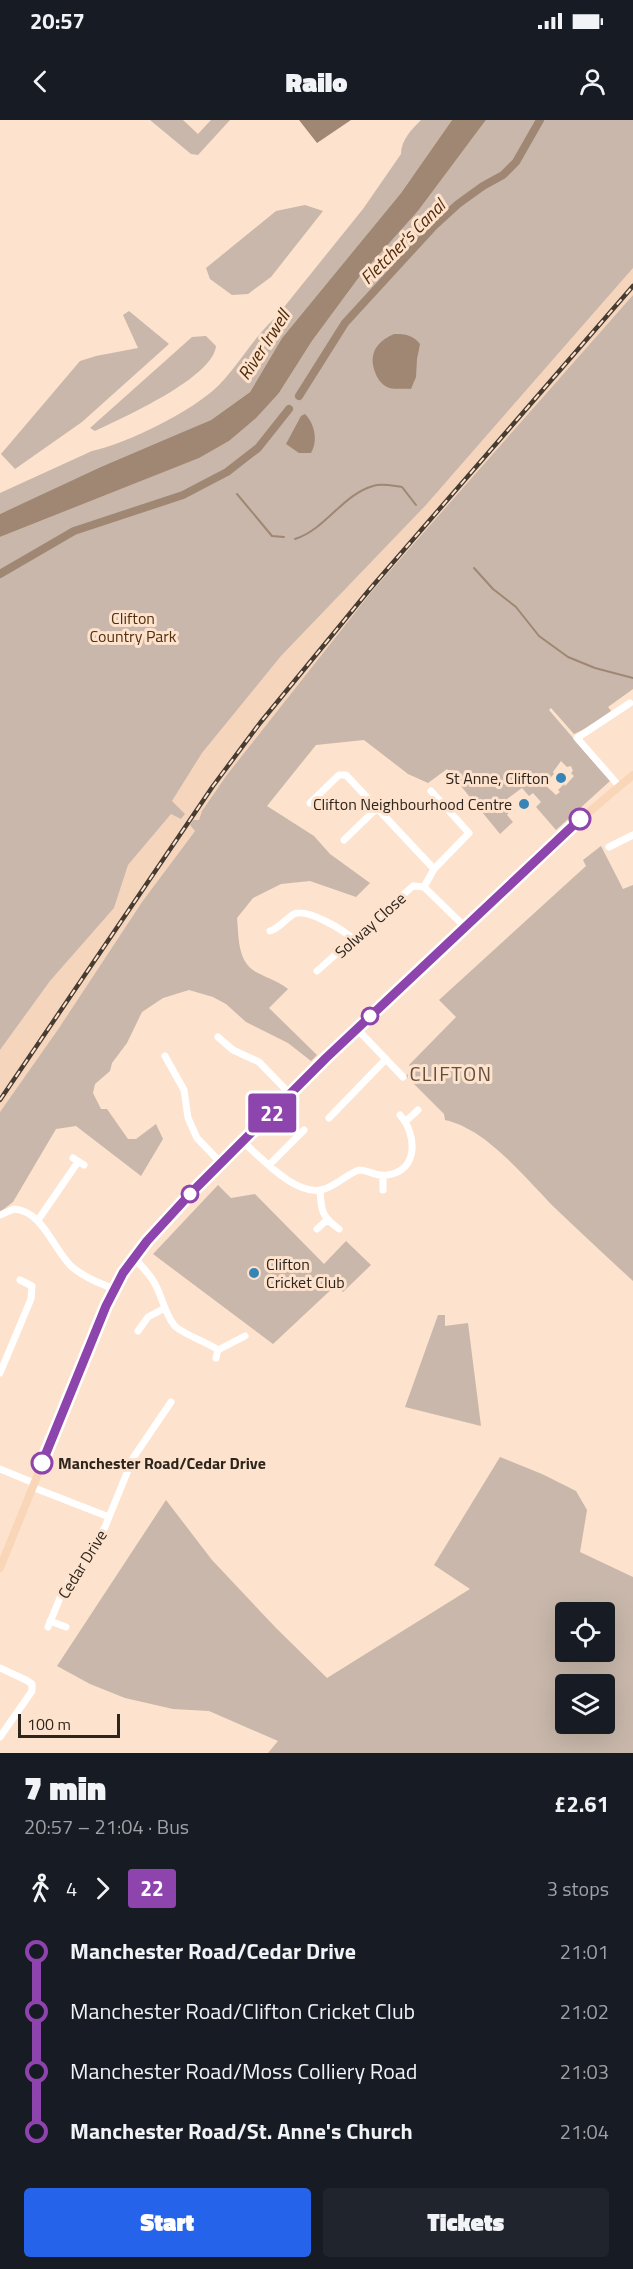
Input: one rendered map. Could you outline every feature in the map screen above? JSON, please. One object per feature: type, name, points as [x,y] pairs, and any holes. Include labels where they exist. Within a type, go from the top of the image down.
[{"type":"main road","points":[[0,1568],[114,1289],[134,1258],[161,1224],[357,1029],[562,835],[619,786],[632,779]]},
{"type":"street","points":[[619,786],[577,738],[630,703]]},
{"type":"street","points":[[310,802],[343,774],[434,869]]},
{"type":"street","points":[[431,791],[469,833],[434,869],[424,886],[465,927]]},
{"type":"street","points":[[344,840],[377,808]]},
{"type":"street","points":[[609,847],[633,835]]},
{"type":"street","name":"Solway Close","points":[[317,971],[413,886],[424,886]]},
{"type":"street","points":[[270,931],[276,929],[293,914],[299,913],[331,923],[354,940]]},
{"type":"street","points":[[357,1029],[403,1077]]},
{"type":"street","points":[[218,1037],[232,1050],[259,1062],[290,1094]]},
{"type":"street","points":[[165,1056],[184,1090],[188,1118],[197,1138],[221,1163]]},
{"type":"street","points":[[329,1118],[386,1059]]},
{"type":"street","points":[[406,1121],[418,1110]]},
{"type":"street","points":[[243,1142],[280,1175],[296,1185],[320,1190],[358,1170],[383,1176],[397,1171],[406,1163],[412,1155],[412,1136],[406,1121],[400,1115]]},
{"type":"street","points":[[269,1165],[299,1140],[304,1130]]},
{"type":"street","points":[[38,1220],[78,1162]]},
{"type":"street","points":[[383,1176],[383,1190]]},
{"type":"street","points":[[320,1190],[321,1206],[327,1220],[339,1229]]},
{"type":"street","points":[[0,1215],[8,1210],[17,1209],[30,1213],[38,1220],[63,1257],[74,1268],[88,1278],[114,1289]]},
{"type":"street","points":[[317,1229],[327,1220]]},
{"type":"street","points":[[134,1258],[153,1280],[163,1309],[178,1329],[203,1340],[217,1354],[245,1336]]},
{"type":"street","points":[[0,1373],[31,1299],[32,1286],[20,1280]]},
{"type":"street","points":[[138,1332],[148,1317],[163,1309]]},
{"type":"street","points":[[109,1517],[133,1458],[171,1402]]},
{"type":"street","name":"Cedar Drive","points":[[0,1470],[109,1517],[105,1527],[62,1593],[49,1624],[66,1627]]},
{"type":"street","points":[[0,1668],[32,1684],[32,1692],[0,1737]]},
{"type":"shaded area","points":[[299,120],[351,120],[317,143]]},
{"type":"shaded area","points":[[452,120],[486,120],[418,211],[360,276],[312,341],[279,393],[256,418],[229,441],[199,458],[0,537],[0,514],[101,467],[211,420],[250,392],[282,338],[401,193]]},
{"type":"shaded area","points":[[633,268],[633,295],[372,591],[226,776],[202,811],[199,820],[193,820],[190,825],[195,831],[142,902],[59,1028],[0,1112],[0,1050],[50,981],[114,908],[128,865],[171,814],[181,819],[183,817],[184,814],[172,801],[202,753],[281,656],[426,505]]},
{"type":"shaded area","points":[[394,334],[409,336],[420,344],[416,377],[411,389],[387,387],[375,372],[373,354],[383,340]]},
{"type":"shaded area","points":[[305,414],[313,428],[315,438],[311,453],[299,453],[286,444],[301,416]]},
{"type":"green space","points":[[150,120],[183,120],[198,134],[211,120],[230,120],[198,155],[191,154]]},
{"type":"green space","points":[[421,120],[452,120],[401,193],[282,338],[250,392],[211,420],[0,514],[0,493],[92,451],[123,441],[159,425],[208,395],[219,385],[363,209],[401,154],[408,135]]},
{"type":"green space","name":"Clifton Country Park","points":[[486,120],[633,120],[633,268],[426,505],[281,656],[202,753],[172,801],[185,814],[181,819],[171,814],[128,865],[114,908],[50,981],[0,1050],[0,537],[198,458],[229,441],[279,393],[312,341],[360,276],[418,211]]},
{"type":"green space","points":[[305,205],[323,211],[271,277],[248,294],[232,295],[210,279],[206,268],[276,211]]},
{"type":"green space","points":[[633,295],[633,689],[608,707],[611,711],[589,727],[574,734],[551,708],[549,710],[610,781],[556,830],[536,807],[541,802],[533,793],[529,796],[522,788],[507,799],[513,807],[507,815],[513,822],[500,834],[447,769],[428,783],[408,774],[364,740],[316,745],[267,806],[314,836],[330,854],[370,883],[356,897],[310,881],[281,884],[253,898],[237,918],[240,949],[246,963],[251,969],[288,989],[269,1008],[317,1055],[311,1061],[288,1043],[246,1022],[226,1004],[213,997],[189,990],[163,998],[142,1012],[127,1043],[112,1063],[110,1071],[95,1084],[93,1093],[101,1109],[107,1109],[128,1139],[136,1139],[156,1124],[163,1139],[141,1176],[76,1126],[56,1129],[13,1202],[0,1212],[0,1112],[59,1028],[142,902],[195,831],[190,825],[193,820],[199,820],[202,811],[226,776],[372,591]],"holes":[[[561,761],[567,767],[571,766],[573,771],[571,773],[574,776],[558,790],[560,792],[556,795],[544,784],[554,774],[553,772]]]},
{"type":"green space","points":[[129,311],[169,344],[82,422],[15,469],[1,454],[80,361],[138,348],[123,315]]},
{"type":"green space","points":[[206,336],[216,346],[211,358],[184,384],[95,431],[90,428],[192,337]]},
{"type":"green space","points":[[601,846],[623,889],[633,885],[633,1281],[490,1144],[461,1125],[445,1120],[444,1114],[406,1076],[412,1069],[409,1065],[456,1017],[439,1000],[586,866],[583,860]]},
{"type":"green space","name":"Clifton Cricket Club","points":[[218,1185],[231,1198],[255,1194],[324,1264],[346,1241],[371,1265],[343,1292],[336,1285],[273,1344],[153,1254]]},
{"type":"green space","points":[[438,1315],[445,1315],[445,1326],[468,1323],[481,1426],[405,1407]]},
{"type":"green space","points":[[500,1457],[576,1491],[587,1510],[580,1552],[633,1577],[633,1753],[268,1753],[278,1741],[209,1711],[173,1709],[125,1698],[90,1684],[57,1666],[166,1500],[212,1560],[327,1678],[470,1589],[434,1565]]},
{"type":"waterway","name":"Fletcher's Canal","points":[[299,396],[345,323],[434,226],[458,204],[503,175],[516,162],[540,120]]},
{"type":"waterway","name":"Fletcher's Canal","points":[[0,574],[74,531],[183,495],[227,472],[258,448],[289,409]]},
{"type":"waterway","points":[[295,539],[316,528],[362,490],[373,486],[402,487],[416,505]]},
{"type":"waterway","points":[[237,494],[272,536],[284,537]]},
{"type":"waterway","points":[[474,568],[493,589],[516,607],[539,636],[568,657],[595,668],[633,678]]},
{"type":"railway","points":[[0,1100],[213,786],[260,723],[370,589],[633,286]]},
{"type":"bus line","name":"22","points":[[42,1463],[114,1289],[123,1273],[161,1224],[326,1058],[580,819]]},
{"type":"place","name":"St Anne, Clifton","points":[[561,778]]},
{"type":"place","name":"Clifton Neighbourhood Centre","points":[[524,804]]},
{"type":"place","name":"Clifton Cricket Club","points":[[254,1273]]},
{"type":"place","name":"Manchester Road/Cedar Drive","points":[[42,1463]]},
{"type":"district","name":"CLIFTON","points":[[451,1074]]},
{"type":"water label","name":"River Irwell","points":[[264,345]]}]
